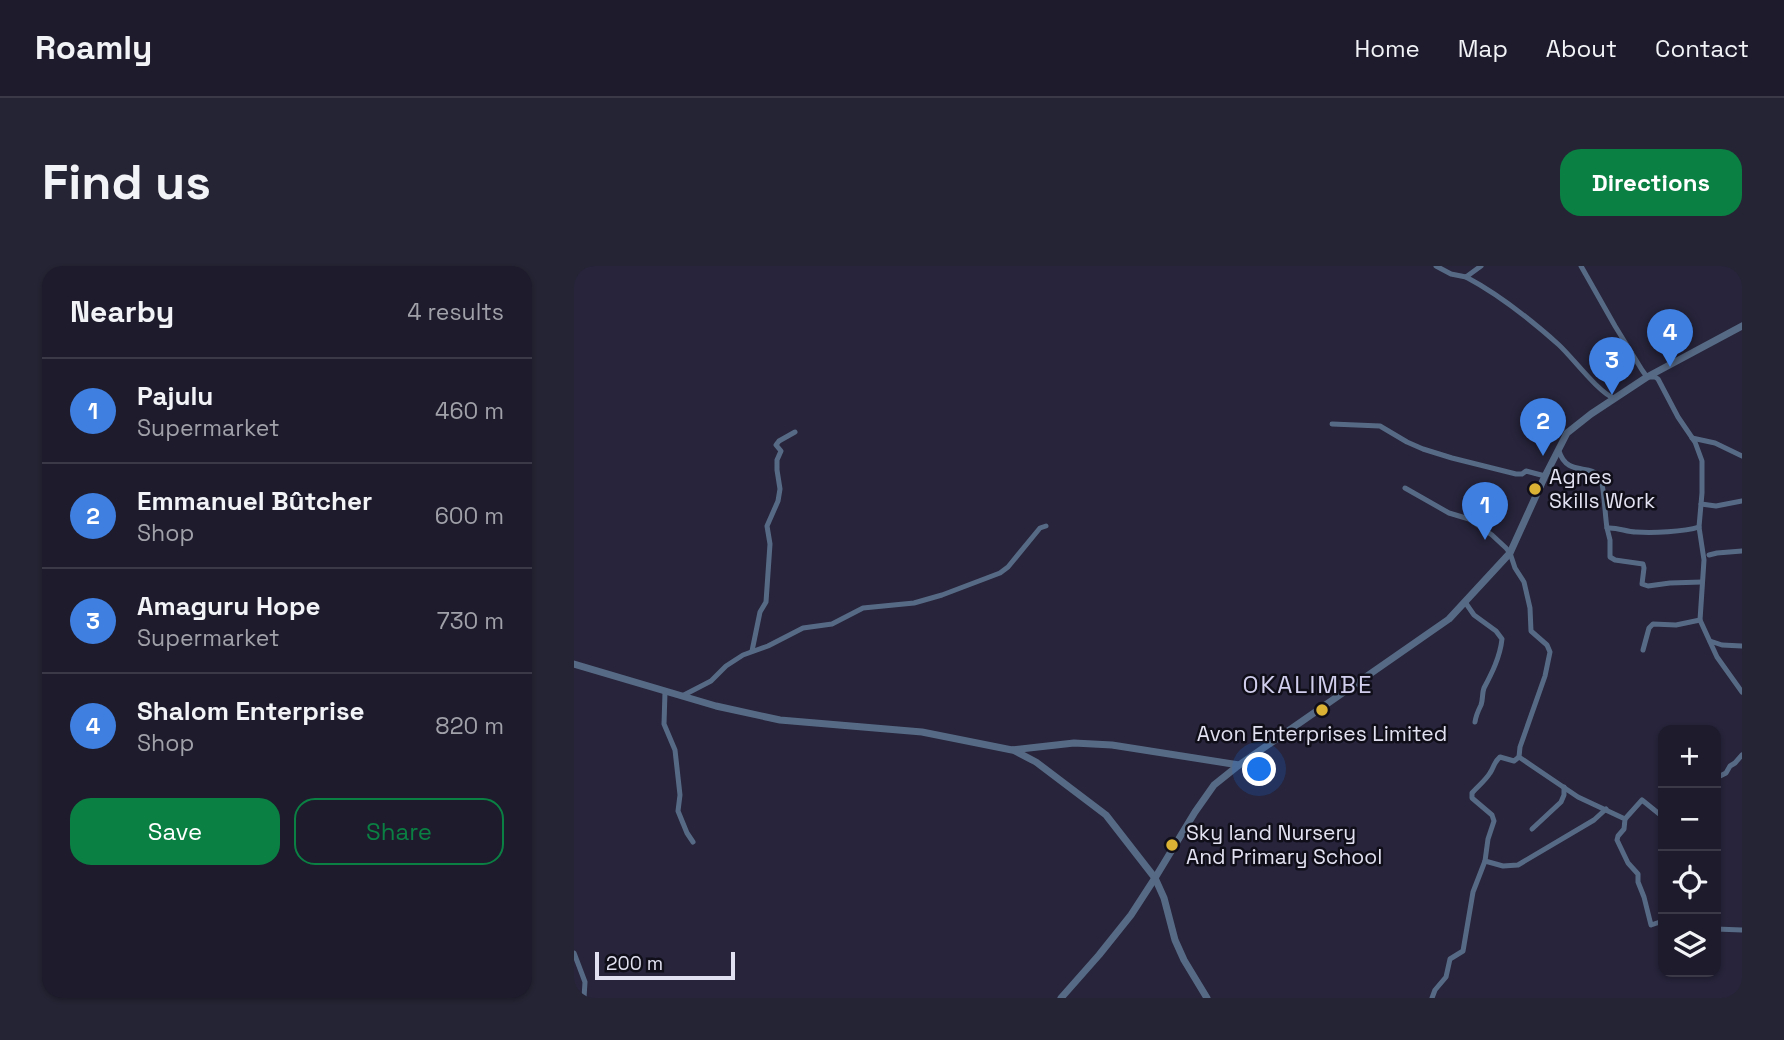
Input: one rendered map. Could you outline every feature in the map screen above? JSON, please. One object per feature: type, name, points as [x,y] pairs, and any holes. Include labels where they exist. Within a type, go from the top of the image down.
[{"type":"street","points":[[1436,266],[1451,274],[1466,277],[1511,305],[1562,347],[1605,394],[1615,398]]},
{"type":"street","points":[[1466,277],[1481,266]]},
{"type":"street","points":[[1581,266],[1647,377]]},
{"type":"street","points":[[1060,998],[1123,925],[1214,785],[1438,627],[1510,553],[1567,433],[1647,377],[1742,326]]},
{"type":"street","points":[[1647,377],[1658,379],[1702,461],[1699,527],[1704,554],[1700,620],[1717,657],[1742,692]]},
{"type":"street","points":[[1332,424],[1376,425],[1407,442],[1452,458],[1516,474],[1526,471],[1545,476]]},
{"type":"street","points":[[752,651],[760,612],[766,602],[771,544],[767,526],[780,489],[777,460],[781,451],[776,445],[795,432]]},
{"type":"street","points":[[1692,439],[1715,443],[1742,456]]},
{"type":"street","points":[[1558,449],[1564,462],[1594,473],[1601,480],[1610,557],[1643,564],[1642,584],[1648,586],[1702,582]]},
{"type":"street","points":[[1405,488],[1449,513],[1469,519],[1492,535],[1510,553],[1524,582],[1530,608],[1531,631],[1550,652],[1519,757],[1514,761],[1500,757],[1472,793],[1472,798],[1494,818],[1485,860],[1473,892],[1463,951],[1450,959],[1446,977],[1432,998]]},
{"type":"street","points":[[1701,504],[1716,506],[1742,501]]},
{"type":"street","points":[[682,696],[711,681],[726,666],[752,651],[803,628],[832,624],[863,608],[914,603],[1000,573],[1040,528],[1046,526]]},
{"type":"street","points":[[1608,528],[1616,527],[1636,532],[1699,527]]},
{"type":"street","points":[[1709,555],[1742,551]]},
{"type":"street","points":[[1465,602],[1475,615],[1502,639],[1489,682],[1483,689],[1482,703],[1475,722]]},
{"type":"street","points":[[1643,650],[1649,628],[1653,624],[1676,625],[1700,620]]},
{"type":"street","points":[[1710,641],[1742,646]]},
{"type":"street","points":[[574,664],[726,709],[780,720],[922,733],[1012,750],[1036,762],[1106,815],[1155,878],[1164,898],[1175,940],[1207,998]]},
{"type":"street","points":[[665,692],[664,724],[674,744],[676,755],[680,795],[678,811],[693,842]]},
{"type":"street","points":[[1012,750],[1074,743],[1112,745],[1240,765]]},
{"type":"street","points":[[1721,776],[1742,755]]},
{"type":"street","points":[[1519,757],[1578,797],[1625,819]]},
{"type":"street","points":[[1532,829],[1561,802],[1564,787]]},
{"type":"street","points":[[1658,813],[1642,800],[1625,819],[1617,840],[1628,863],[1638,873],[1637,882],[1651,925],[1658,923]]},
{"type":"street","points":[[1485,860],[1503,866],[1518,865],[1594,820],[1606,809]]},
{"type":"street","points":[[1721,929],[1742,930]]},
{"type":"street","points":[[574,953],[585,982],[584,998]]},
{"type":"place","name":"Shalom Enterprise","points":[[1670,367]]},
{"type":"place","name":"Amaguru Hope","points":[[1612,395]]},
{"type":"place","name":"Emmanuel Bûtcher","points":[[1543,456]]},
{"type":"place","name":"Agnes Skills Work","points":[[1535,489]]},
{"type":"place","name":"Pajulu","points":[[1485,540]]},
{"type":"place","name":"Avon Enterprises Limited","points":[[1322,710]]},
{"type":"place","name":"Sky land Nursery And Primary School","points":[[1172,845]]},
{"type":"district","name":"OKALIMBE","points":[[1308,685]]}]
